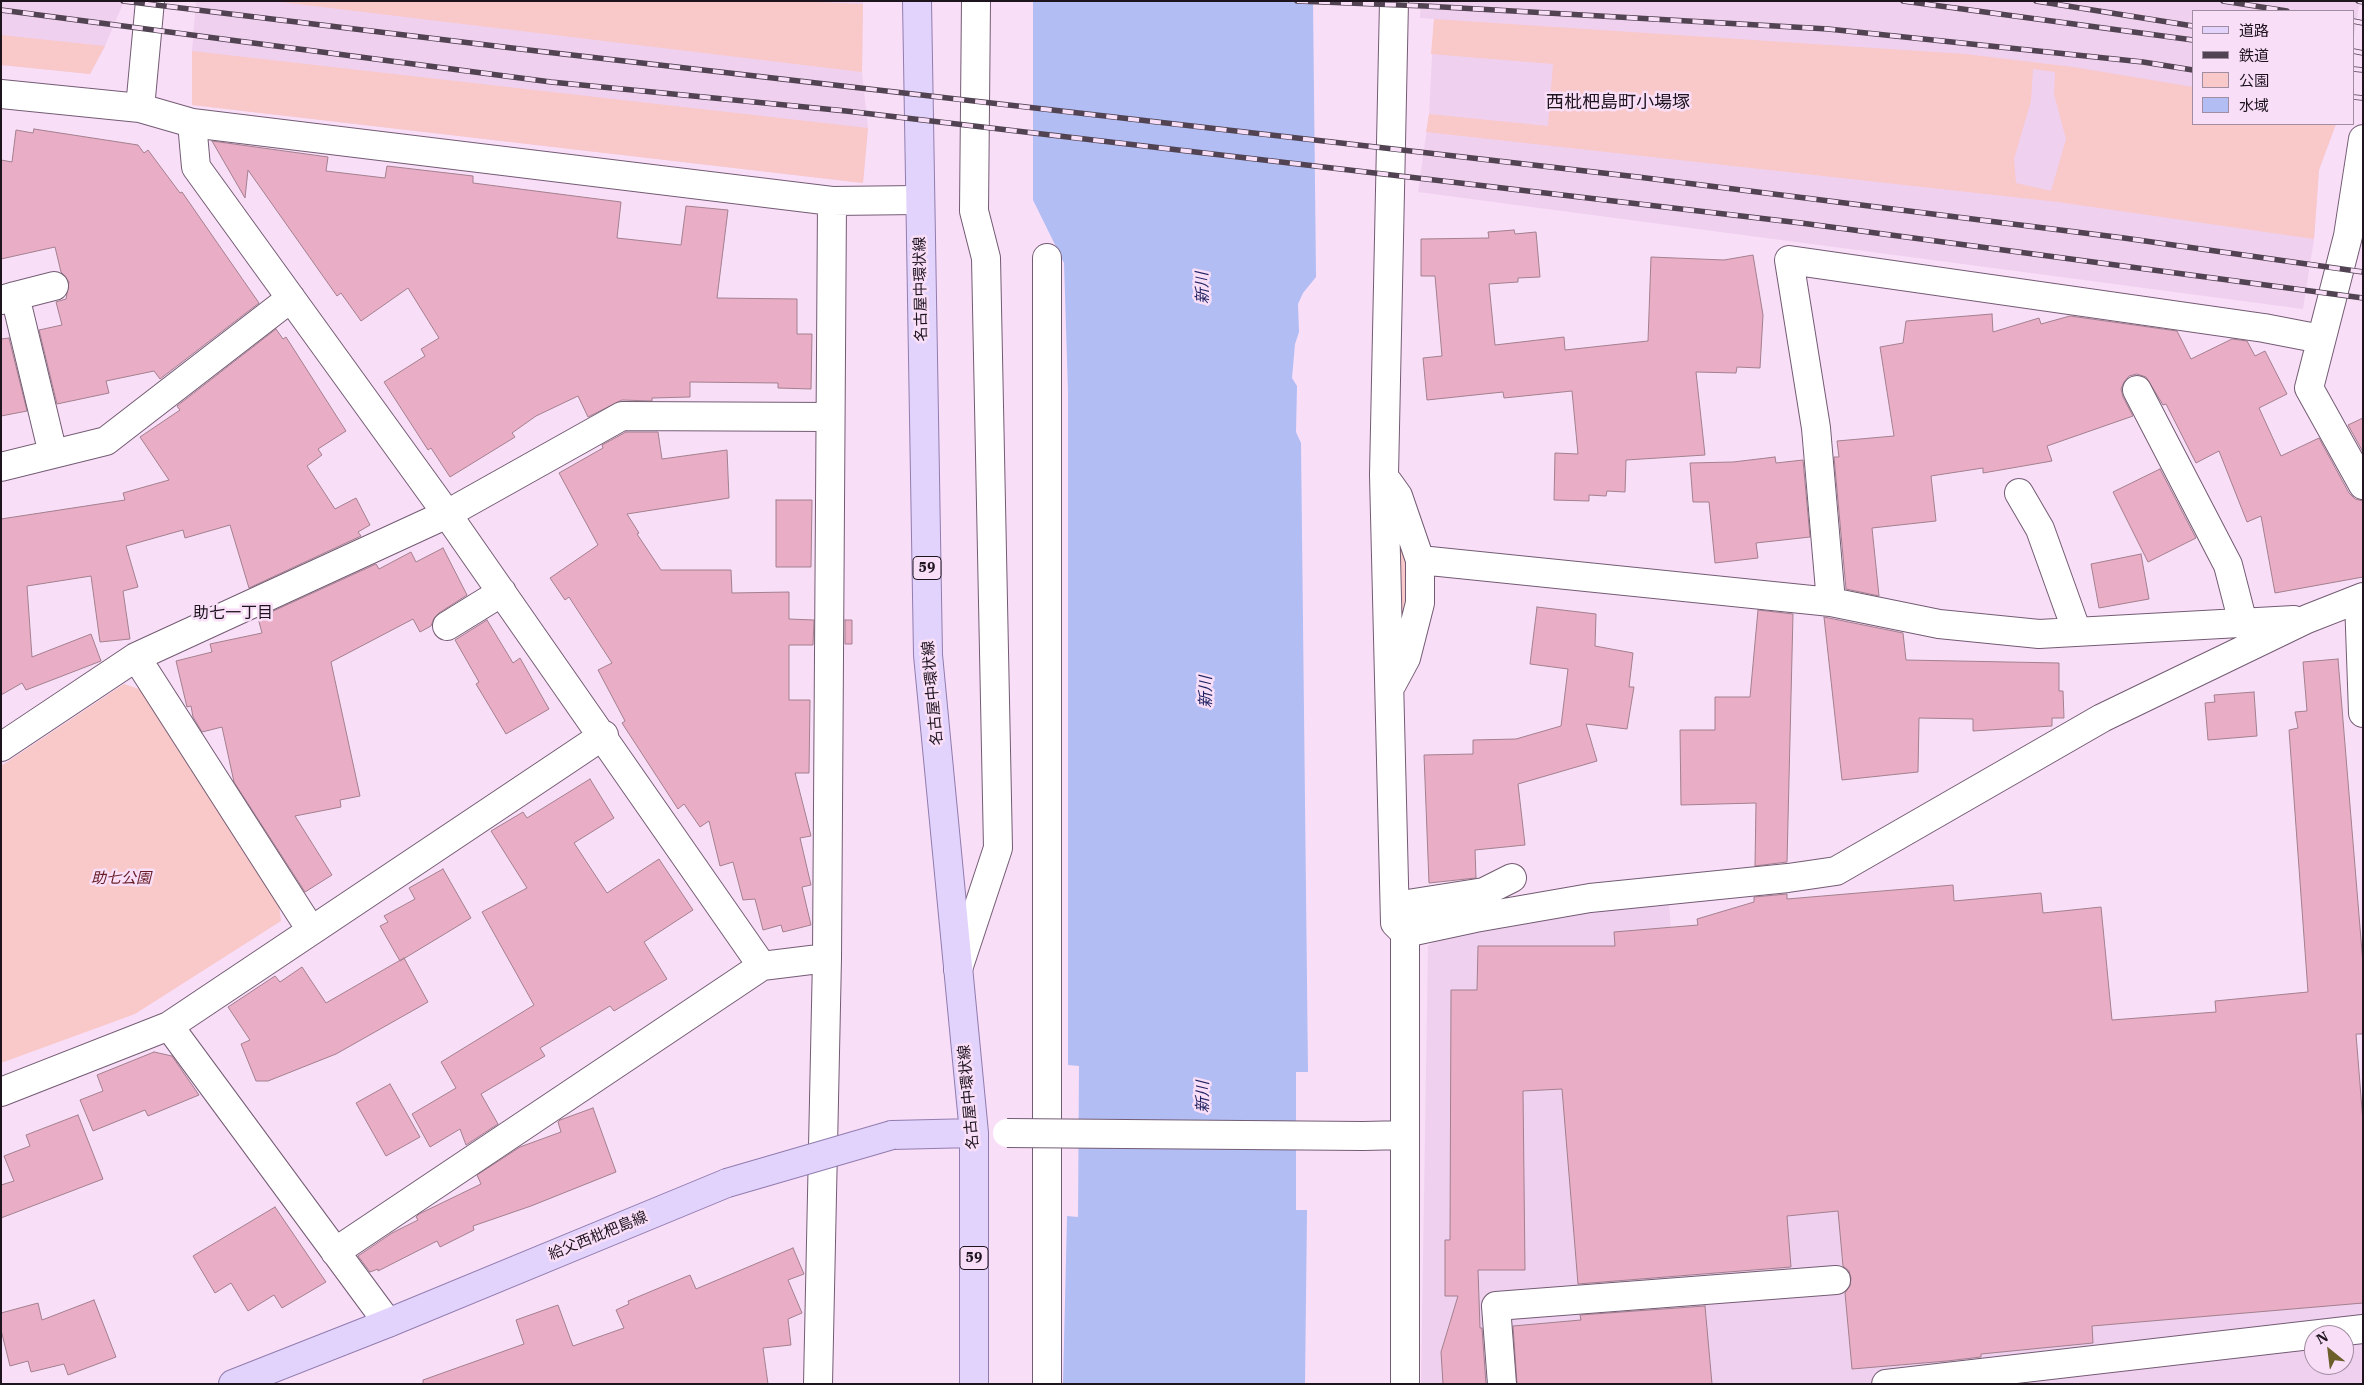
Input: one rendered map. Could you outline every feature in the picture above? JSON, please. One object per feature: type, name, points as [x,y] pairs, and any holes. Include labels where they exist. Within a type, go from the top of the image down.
[{"type":"main road","name":"名古屋中環状線","points":[[917,1],[928,656],[974,1133],[974,1384]]},
{"type":"main road","name":"給父西枇杷島線","points":[[233,1384],[388,1323],[727,1183],[892,1135],[974,1133]]},
{"type":"street","points":[[140,108],[150,1]]},
{"type":"street","points":[[958,969],[998,848],[986,258],[974,211],[976,1]]},
{"type":"street","points":[[1394,1],[1384,475],[1395,923],[1405,933],[1405,1384]]},
{"type":"street","points":[[1,94],[140,108],[192,123],[832,201],[919,200]]},
{"type":"street","points":[[192,123],[196,167],[448,514],[762,966]]},
{"type":"street","points":[[2363,140],[2348,236],[2309,388],[2363,485]]},
{"type":"street","points":[[818,1384],[827,958],[832,201]]},
{"type":"street","points":[[1047,258],[1047,1384]]},
{"type":"street","points":[[1831,602],[1816,428],[1789,260],[2264,328],[2321,339]]},
{"type":"street","points":[[53,454],[8,298],[54,286]]},
{"type":"street","points":[[1,467],[106,441],[291,298]]},
{"type":"street","points":[[2137,390],[2228,565],[2243,623]]},
{"type":"street","points":[[1,747],[136,657],[448,514],[622,416],[830,417]]},
{"type":"street","points":[[1384,475],[1398,496],[1420,560],[1420,603],[1406,658],[1389,690]]},
{"type":"street","points":[[2019,493],[2040,529],[2077,632]]},
{"type":"street","points":[[1420,560],[1831,602],[1940,624],[2039,634],[2307,619]]},
{"type":"street","points":[[447,626],[502,592]]},
{"type":"street","points":[[1405,933],[1475,918],[1590,898],[1788,878],[1836,870],[2102,718],[2307,619],[2361,598],[2363,713]]},
{"type":"street","points":[[136,657],[311,930]]},
{"type":"street","points":[[1,1092],[169,1026],[604,736]]},
{"type":"street","points":[[1395,906],[1484,892],[1512,878]]},
{"type":"street","points":[[335,1252],[762,966],[827,958]]},
{"type":"street","points":[[169,1026],[388,1323]]},
{"type":"street","points":[[974,1133],[1405,1136]]},
{"type":"street","points":[[1502,1384],[1496,1306],[1836,1280]]},
{"type":"street","points":[[1886,1384],[2363,1329]]},
{"type":"shaded area","points":[[1,1],[124,1],[105,46],[90,74],[1,65]]},
{"type":"shaded area","points":[[196,1],[863,1],[862,72],[868,128],[863,183],[192,105],[192,51]]},
{"type":"shaded area","points":[[1421,1],[2360,1],[2354,35],[2354,10],[2192,10],[2192,125],[2336,125],[2319,170],[2314,239],[2303,309],[1418,192],[1429,114],[1434,19],[1420,18]]},
{"type":"shaded area","points":[[1669,903],[1680,1060],[2363,1124],[2363,1384],[1421,1384],[1428,946],[1441,936],[1554,916]]},
{"type":"green space","points":[[272,1],[797,1],[863,4],[862,72]]},
{"type":"green space","points":[[1434,19],[1965,54],[2073,67],[2192,87],[2192,125],[2336,125],[2319,170],[2314,239],[2058,202],[1426,132],[1429,114],[1548,126],[1553,64],[1431,54]],"holes":[[[2033,69],[2055,72],[2054,94],[2066,139],[2051,191],[2016,183],[2014,159],[2031,101]]]},
{"type":"green space","points":[[1,35],[105,46],[90,74],[1,65]]},
{"type":"green space","points":[[192,51],[868,128],[863,183],[192,105]]},
{"type":"green space","points":[[1395,504],[1411,549],[1412,598],[1398,654]]},
{"type":"green space","name":"助七公園","points":[[124,684],[145,691],[279,905],[281,921],[135,1014],[1,1063],[1,766]]},
{"type":"water","name":"新川","points":[[1033,1],[1313,1],[1316,277],[1303,293],[1298,304],[1299,332],[1295,344],[1292,378],[1297,386],[1296,432],[1301,443],[1308,1072],[1296,1072],[1296,1210],[1307,1210],[1305,1384],[1063,1384],[1067,1216],[1078,1217],[1079,1066],[1068,1065],[1068,392],[1064,263],[1033,200]]},
{"type":"building","points":[[34,129],[138,145],[144,153],[148,150],[180,193],[182,192],[259,303],[160,379],[154,371],[106,381],[109,393],[57,404],[39,330],[62,325],[56,302],[66,299],[69,282],[61,272],[55,247],[1,259],[1,160],[12,162],[16,130],[33,133]]},
{"type":"building","points":[[212,141],[328,157],[326,171],[385,178],[387,166],[473,176],[473,183],[621,202],[617,238],[681,245],[686,206],[728,210],[717,298],[797,299],[797,334],[812,334],[811,389],[778,388],[778,383],[690,382],[690,397],[652,398],[652,401],[622,400],[588,417],[578,396],[536,416],[512,433],[515,437],[450,477],[431,448],[428,450],[384,382],[425,356],[421,349],[439,338],[408,288],[361,321],[341,293],[337,296],[248,170],[245,198]]},
{"type":"building","points":[[1514,230],[1515,234],[1536,232],[1540,277],[1518,278],[1518,282],[1489,284],[1495,345],[1564,337],[1565,350],[1648,341],[1651,257],[1724,260],[1753,255],[1763,315],[1760,368],[1737,367],[1736,373],[1696,372],[1705,455],[1626,460],[1625,492],[1607,491],[1606,496],[1589,495],[1589,501],[1554,500],[1555,453],[1578,454],[1572,391],[1504,398],[1503,392],[1427,400],[1423,358],[1442,356],[1435,276],[1421,276],[1421,239],[1489,238],[1488,232]]},
{"type":"building","points":[[1992,314],[1993,332],[2039,318],[2041,324],[2070,316],[2177,331],[2191,359],[2232,339],[2247,341],[2255,356],[2265,351],[2287,394],[2259,408],[2281,456],[2319,438],[2349,493],[2355,499],[2363,501],[2363,577],[2275,593],[2261,516],[2247,522],[2219,451],[2196,463],[2166,404],[2163,405],[2146,377],[2137,374],[2129,376],[2121,389],[2133,416],[2047,446],[2052,461],[1983,473],[1983,468],[1931,476],[1936,521],[1872,528],[1879,596],[1846,589],[1834,457],[1839,457],[1837,441],[1894,436],[1880,347],[1903,343],[1906,321]]},
{"type":"building","points":[[276,329],[283,339],[286,337],[346,431],[318,449],[322,455],[307,466],[335,509],[356,498],[370,525],[358,532],[361,536],[249,588],[230,525],[185,538],[183,530],[126,546],[138,587],[123,591],[130,639],[100,642],[91,576],[27,586],[32,657],[91,634],[101,661],[26,690],[22,683],[1,695],[1,519],[125,500],[123,493],[169,480],[140,437],[180,410],[177,406]]},
{"type":"building","points":[[9,338],[27,411],[1,416],[1,339]]},
{"type":"building","points":[[2363,418],[2363,452],[2348,425]]},
{"type":"building","points":[[626,432],[658,432],[662,459],[727,450],[729,498],[627,514],[639,533],[637,534],[661,570],[731,570],[732,593],[789,592],[789,619],[814,620],[813,645],[789,645],[789,700],[810,700],[809,773],[795,773],[811,836],[800,838],[811,885],[802,887],[811,925],[783,932],[781,925],[763,930],[755,899],[743,900],[733,862],[720,866],[709,821],[700,827],[684,804],[678,809],[622,723],[625,721],[598,670],[612,663],[569,597],[565,600],[550,578],[598,545],[559,473],[603,448],[602,445]]},
{"type":"building","points":[[1775,457],[1776,463],[1803,460],[1810,537],[1756,543],[1758,558],[1715,563],[1709,502],[1693,502],[1690,463],[1733,462]]},
{"type":"building","points":[[2160,469],[2196,538],[2148,562],[2113,492]]},
{"type":"building","points":[[776,500],[812,500],[811,567],[776,567]]},
{"type":"building","points":[[443,548],[467,595],[439,613],[434,618],[431,626],[420,632],[413,619],[331,662],[360,796],[340,800],[341,807],[295,816],[332,875],[305,892],[234,782],[222,727],[202,732],[193,717],[191,706],[187,707],[176,661],[212,652],[210,644],[262,633],[258,618],[376,564],[379,569],[411,552],[416,562]]},
{"type":"building","points":[[2141,554],[2149,599],[2099,608],[2091,564]]},
{"type":"building","points":[[1537,607],[1596,614],[1595,646],[1633,653],[1629,687],[1634,687],[1627,729],[1586,724],[1597,761],[1518,784],[1525,845],[1475,850],[1476,878],[1429,883],[1424,755],[1473,754],[1473,740],[1516,739],[1561,726],[1568,669],[1530,664]]},
{"type":"building","points":[[1758,610],[1793,614],[1787,862],[1755,866],[1756,803],[1681,805],[1680,730],[1715,730],[1715,697],[1750,697]]},
{"type":"building","points":[[1824,617],[1903,633],[1906,660],[2059,663],[2059,691],[2063,691],[2064,718],[2052,718],[2052,726],[1973,731],[1973,719],[1919,718],[1918,772],[1842,780]]},
{"type":"building","points":[[487,620],[513,663],[520,658],[549,709],[506,734],[476,684],[479,682],[455,640]]},
{"type":"building","points":[[845,620],[852,620],[852,644],[845,644]]},
{"type":"building","points":[[2338,659],[2363,964],[2363,1034],[2356,1034],[2363,1122],[2363,1303],[2092,1326],[2093,1343],[1981,1354],[1981,1357],[1947,1361],[1852,1369],[1845,1293],[1850,1286],[1851,1278],[1849,1271],[1843,1266],[1838,1211],[1787,1216],[1791,1267],[1578,1284],[1562,1089],[1523,1091],[1525,1270],[1478,1270],[1480,1328],[1482,1328],[1486,1384],[1443,1384],[1441,1352],[1458,1296],[1445,1296],[1445,1240],[1450,1240],[1451,990],[1477,990],[1478,946],[1615,946],[1614,932],[1698,925],[1697,919],[1754,902],[1754,897],[1787,894],[1787,899],[1953,885],[1954,901],[2041,893],[2043,913],[2101,907],[2112,1020],[2216,1012],[2215,1001],[2308,992],[2289,730],[2298,728],[2295,712],[2307,711],[2303,662]]},
{"type":"building","points":[[2254,692],[2257,736],[2208,740],[2205,703],[2215,702],[2214,695]]},
{"type":"building","points":[[590,779],[614,818],[574,843],[607,893],[659,859],[693,910],[644,942],[667,979],[614,1011],[610,1006],[540,1048],[545,1056],[481,1094],[498,1124],[466,1145],[460,1129],[430,1147],[412,1114],[456,1088],[441,1062],[534,1005],[482,912],[527,888],[491,831],[523,812],[527,818]]},
{"type":"building","points":[[443,869],[471,918],[400,961],[380,926],[388,922],[384,916],[415,899],[409,888]]},
{"type":"building","points":[[404,958],[428,1002],[336,1054],[268,1081],[256,1081],[241,1044],[250,1040],[228,1007],[275,976],[280,982],[302,967],[326,1003]]},
{"type":"building","points":[[154,1052],[172,1056],[199,1095],[148,1116],[145,1110],[93,1131],[80,1100],[103,1091],[97,1075]]},
{"type":"building","points":[[390,1084],[420,1137],[386,1156],[356,1103]]},
{"type":"building","points":[[593,1108],[616,1172],[531,1206],[473,1226],[474,1230],[440,1247],[437,1241],[378,1271],[378,1269],[370,1272],[358,1256],[392,1233],[418,1220],[416,1217],[419,1214],[481,1184],[477,1175],[520,1147],[561,1132],[558,1122],[560,1120]]},
{"type":"building","points":[[78,1115],[103,1179],[1,1218],[1,1185],[14,1181],[4,1156],[30,1146],[26,1135]]},
{"type":"building","points":[[275,1207],[326,1282],[282,1308],[274,1295],[248,1311],[231,1283],[215,1293],[193,1256]]},
{"type":"building","points":[[793,1248],[804,1274],[788,1280],[802,1313],[788,1319],[791,1345],[763,1348],[768,1384],[423,1384],[423,1380],[524,1344],[516,1320],[558,1305],[573,1346],[624,1328],[616,1310],[629,1304],[628,1301],[690,1275],[696,1289]]},
{"type":"building","points":[[94,1300],[116,1357],[68,1375],[64,1364],[31,1372],[28,1361],[10,1366],[1,1330],[1,1313],[38,1303],[42,1320]]},
{"type":"building","points":[[1705,1306],[1712,1384],[1517,1384],[1513,1326],[1581,1320],[1580,1315]]},
{"type":"railway","points":[[123,1],[537,51],[1638,177],[2124,238],[2363,272]]},
{"type":"railway","points":[[1297,1],[1425,6],[1828,29],[2143,62],[2192,70]]},
{"type":"railway","points":[[1903,1],[2192,40]]},
{"type":"railway","points":[[2036,1],[2192,26]]},
{"type":"railway","points":[[2223,1],[2281,10]]},
{"type":"railway","points":[[2358,1],[2363,2]]},
{"type":"railway","points":[[1,10],[551,82],[846,111],[1801,223],[2363,298]]},
{"type":"railway","points":[[2354,21],[2363,23]]},
{"type":"railway","points":[[2354,51],[2363,53]]},
{"type":"railway","points":[[2354,69],[2363,70]]},
{"type":"railway","points":[[2354,97],[2363,98]]},
{"type":"district","name":"西枇杷島町小場塚","points":[[1618,103]]},
{"type":"district","name":"助七一丁目","points":[[233,613]]}]
